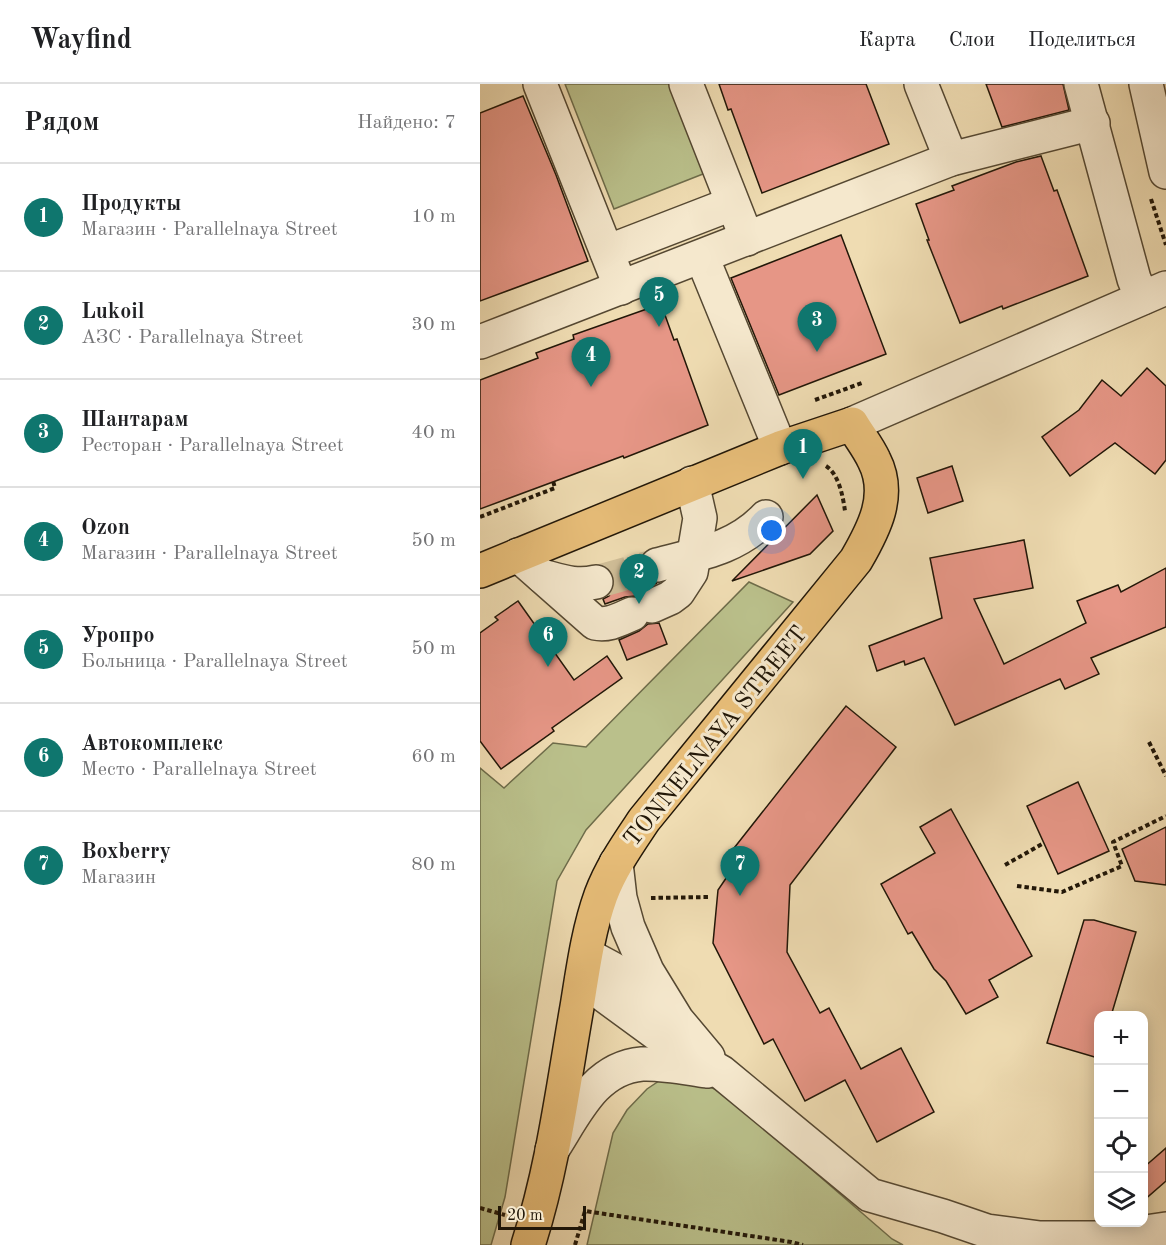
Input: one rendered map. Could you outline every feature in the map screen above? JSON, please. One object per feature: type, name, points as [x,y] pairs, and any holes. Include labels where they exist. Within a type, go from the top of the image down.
[{"type":"main road","points":[[480,572],[529,565],[692,483],[780,448],[852,424]]},
{"type":"main road","name":"TONNELNAYA STREET","points":[[528,1245],[552,1150],[584,967],[593,921],[602,894],[616,863],[644,820],[845,574],[877,522],[881,488],[874,460],[852,424]]},
{"type":"street","points":[[540,84],[621,288]]},
{"type":"street","points":[[686,84],[747,239]]},
{"type":"street","points":[[921,84],[951,159]]},
{"type":"street","points":[[1081,84],[1134,279],[1154,293]]},
{"type":"street","points":[[1146,84],[1166,172]]},
{"type":"street","points":[[480,342],[951,159],[1093,123]]},
{"type":"street","points":[[607,252],[721,208]]},
{"type":"street","points":[[702,257],[780,448]]},
{"type":"street","points":[[852,424],[1154,293]]},
{"type":"street","points":[[529,565],[595,623],[611,623],[670,598],[683,586],[691,572],[700,518],[692,483]]},
{"type":"street","points":[[657,565],[735,542],[756,528],[766,517]]},
{"type":"street","points":[[529,565],[571,584],[586,585],[596,582]]},
{"type":"street","points":[[616,863],[620,898],[628,927],[647,971],[677,1020],[721,1072]]},
{"type":"street","points":[[584,967],[613,969],[677,1020]]},
{"type":"street","points":[[584,967],[668,1042],[721,1072],[870,1195],[987,1231],[1040,1238],[1105,1238],[1166,1229]]},
{"type":"street","points":[[552,1150],[593,1088],[616,1071],[642,1064],[721,1072]]},
{"type":"path","points":[[480,516],[555,488],[553,481]]},
{"type":"path","points":[[1149,742],[1166,776]]},
{"type":"path","points":[[1017,886],[1062,892],[1122,866],[1113,842],[1166,816]]},
{"type":"path","points":[[1005,865],[1044,843]]},
{"type":"path","points":[[620,898],[708,897]]},
{"type":"path","points":[[480,1208],[505,1215]]},
{"type":"path","points":[[575,1245],[585,1211],[803,1245]]},
{"type":"green space","points":[[565,84],[673,84],[708,172],[614,209]]},
{"type":"green space","points":[[749,582],[793,602],[586,830],[557,881],[505,1197],[491,1245],[480,1245],[480,768],[504,788],[553,743],[586,747]]},
{"type":"green space","points":[[684,1076],[722,1092],[892,1239],[903,1245],[587,1245],[613,1133],[627,1110],[647,1089],[662,1079]]},
{"type":"building","points":[[719,84],[866,84],[889,144],[762,193],[731,109],[728,110]]},
{"type":"building","points":[[986,84],[1063,84],[1069,110],[1002,127]]},
{"type":"building","points":[[523,96],[588,261],[480,301],[480,113]]},
{"type":"building","points":[[1041,156],[1054,191],[1057,190],[1088,276],[960,323],[927,240],[929,240],[916,204],[954,190],[952,186],[1016,162]]},
{"type":"building","points":[[841,235],[886,354],[779,395],[731,278]]},
{"type":"building","points":[[661,304],[674,340],[677,339],[708,425],[624,458],[623,456],[480,509],[480,380],[538,358],[536,353],[574,339],[573,335]]},
{"type":"building","points":[[1147,368],[1166,386],[1166,460],[1155,474],[1115,443],[1070,476],[1042,437],[1079,410],[1102,380],[1121,396]]},
{"type":"building","points":[[952,466],[963,501],[928,513],[917,478]]},
{"type":"building","points":[[817,495],[833,531],[810,554],[732,581]]},
{"type":"building","points":[[1024,540],[1033,588],[974,599],[1004,664],[1086,623],[1077,601],[1118,585],[1121,592],[1166,568],[1166,627],[1091,658],[1099,674],[1065,689],[1060,679],[955,725],[924,658],[905,665],[904,661],[877,671],[869,646],[942,618],[930,558]]},
{"type":"building","points":[[642,555],[639,570],[644,578],[651,583],[657,583],[636,596],[605,604],[603,599],[609,596],[614,588],[614,578],[608,568]]},
{"type":"building","points":[[518,601],[574,680],[607,656],[622,678],[552,728],[554,731],[501,769],[480,741],[480,633],[498,620],[495,617]]},
{"type":"building","points":[[659,623],[667,644],[627,660],[619,640],[648,624]]},
{"type":"building","points":[[846,706],[896,747],[790,885],[787,952],[820,1013],[829,1008],[861,1069],[901,1048],[934,1112],[877,1142],[845,1080],[805,1101],[773,1039],[764,1044],[713,943],[718,890],[735,865],[727,857]]},
{"type":"building","points":[[1078,782],[1109,851],[1058,874],[1027,806]]},
{"type":"building","points":[[951,809],[1032,956],[989,980],[998,997],[966,1014],[946,981],[934,969],[912,932],[908,934],[881,884],[935,853],[920,827]]},
{"type":"building","points":[[1166,827],[1166,885],[1135,881],[1122,849]]},
{"type":"building","points":[[1084,920],[1094,920],[1136,932],[1112,1011],[1094,1011],[1094,1057],[1047,1043]]},
{"type":"building","points":[[1166,1148],[1166,1181],[1148,1197],[1148,1173],[1148,1164]]},
{"type":"tunnel","points":[[596,582],[657,565]]},
{"type":"place","name":"Уропро","points":[[659,327]]},
{"type":"place","name":"Шантарам","points":[[817,352]]},
{"type":"place","name":"Ozon","points":[[591,387]]},
{"type":"place","name":"Продукты","points":[[803,479]]},
{"type":"place","name":"Lukoil","points":[[639,604]]},
{"type":"place","name":"Автокомплекс","points":[[548,667]]},
{"type":"place","name":"Boxberry","points":[[740,896]]}]
